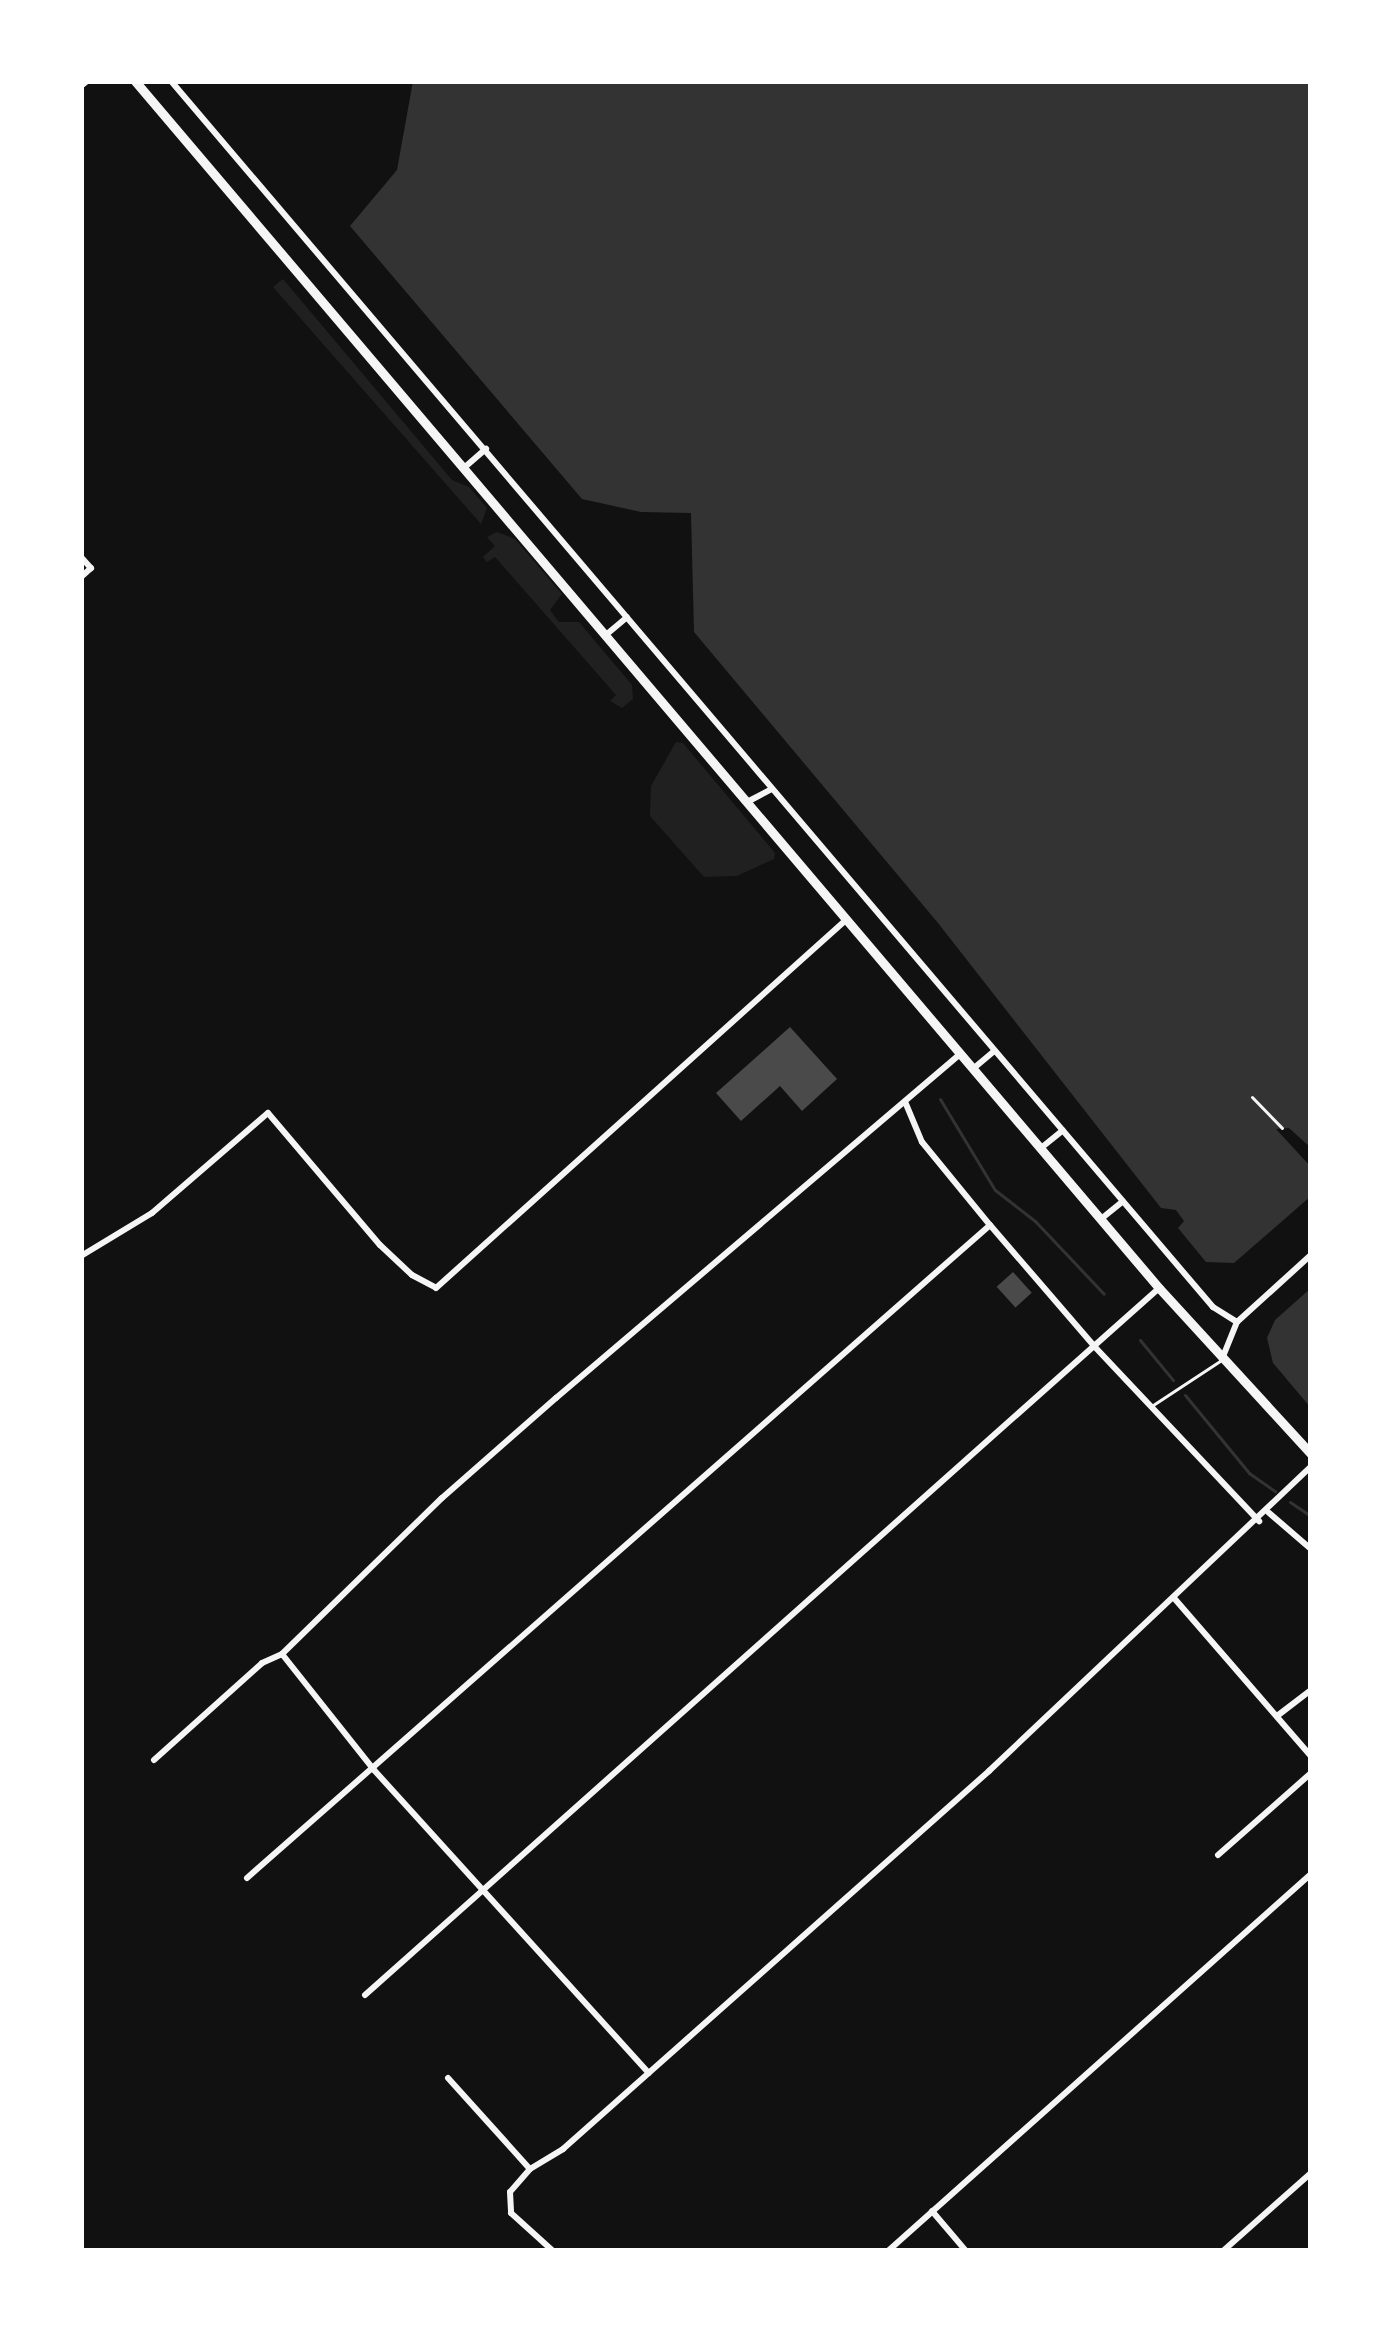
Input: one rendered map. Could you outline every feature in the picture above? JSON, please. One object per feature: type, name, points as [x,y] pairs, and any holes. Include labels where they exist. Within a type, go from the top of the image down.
[{"type":"main road","points":[[135,81],[1159,1288],[1311,1454]]},
{"type":"street","points":[[172,81],[1213,1306],[1237,1322]]},
{"type":"street","points":[[465,467],[486,449]]},
{"type":"street","points":[[81,557],[91,568],[81,577]]},
{"type":"street","points":[[607,634],[627,617]]},
{"type":"street","points":[[749,801],[772,789]]},
{"type":"street","points":[[81,1256],[152,1213],[268,1113],[412,1275],[436,1288],[847,919]]},
{"type":"street","points":[[974,1068],[995,1050]]},
{"type":"street","points":[[154,1760],[262,1663],[282,1654],[442,1498],[556,1397],[962,1053]]},
{"type":"street","points":[[906,1104],[922,1142],[990,1225],[1094,1346],[1258,1521]]},
{"type":"street","points":[[1042,1148],[1063,1130]]},
{"type":"street","points":[[1101,1220],[1123,1201]]},
{"type":"street","points":[[247,1878],[990,1225]]},
{"type":"street","points":[[1222,1360],[1237,1322],[1311,1255]]},
{"type":"street","points":[[365,1995],[1159,1288]]},
{"type":"street","points":[[553,2251],[511,2213],[510,2192],[530,2169],[563,2149],[989,1771],[1268,1512],[1311,1466]]},
{"type":"street","points":[[1268,1512],[1311,1549]]},
{"type":"street","points":[[1174,1598],[1311,1756]]},
{"type":"street","points":[[282,1654],[374,1770],[649,2073]]},
{"type":"street","points":[[1277,1716],[1311,1690]]},
{"type":"street","points":[[1218,1855],[1311,1773]]},
{"type":"street","points":[[888,2251],[1311,1874]]},
{"type":"street","points":[[448,2078],[530,2169]]},
{"type":"street","points":[[1223,2251],[1311,2173]]},
{"type":"street","points":[[932,2211],[966,2251]]},
{"type":"lane","points":[[1151,1406],[1222,1360]]},
{"type":"path","points":[[1252,1097],[1282,1128]]},
{"type":"shaded area","points":[[413,81],[1311,81],[1311,1148],[1289,1128],[1276,1129],[1311,1167],[1311,1196],[1234,1263],[1206,1262],[1178,1228],[1184,1221],[1176,1210],[1161,1208],[938,923],[694,632],[691,513],[641,512],[582,499],[350,226],[397,170]]},
{"type":"shaded area","points":[[283,279],[452,480],[469,487],[487,508],[481,524],[273,287]]},
{"type":"shaded area","points":[[497,532],[515,539],[562,594],[550,610],[559,622],[579,622],[632,685],[633,699],[622,708],[610,701],[616,695],[495,557],[487,562],[483,557],[495,546],[487,537]]},
{"type":"shaded area","points":[[676,742],[683,743],[775,853],[774,859],[737,876],[704,877],[650,816],[651,786]]},
{"type":"shaded area","points":[[1311,1288],[1311,1408],[1273,1363],[1267,1338],[1275,1320]]},
{"type":"building","points":[[790,1027],[837,1079],[802,1111],[780,1086],[741,1121],[716,1093]]},
{"type":"building","points":[[1013,1272],[1032,1293],[1015,1308],[997,1287]]},
{"type":"waterway","points":[[940,1099],[995,1190],[1035,1221],[1104,1294]]},
{"type":"waterway","points":[[1140,1340],[1173,1380]]},
{"type":"waterway","points":[[1185,1395],[1249,1473],[1275,1491]]},
{"type":"waterway","points":[[1290,1502],[1311,1516]]}]
